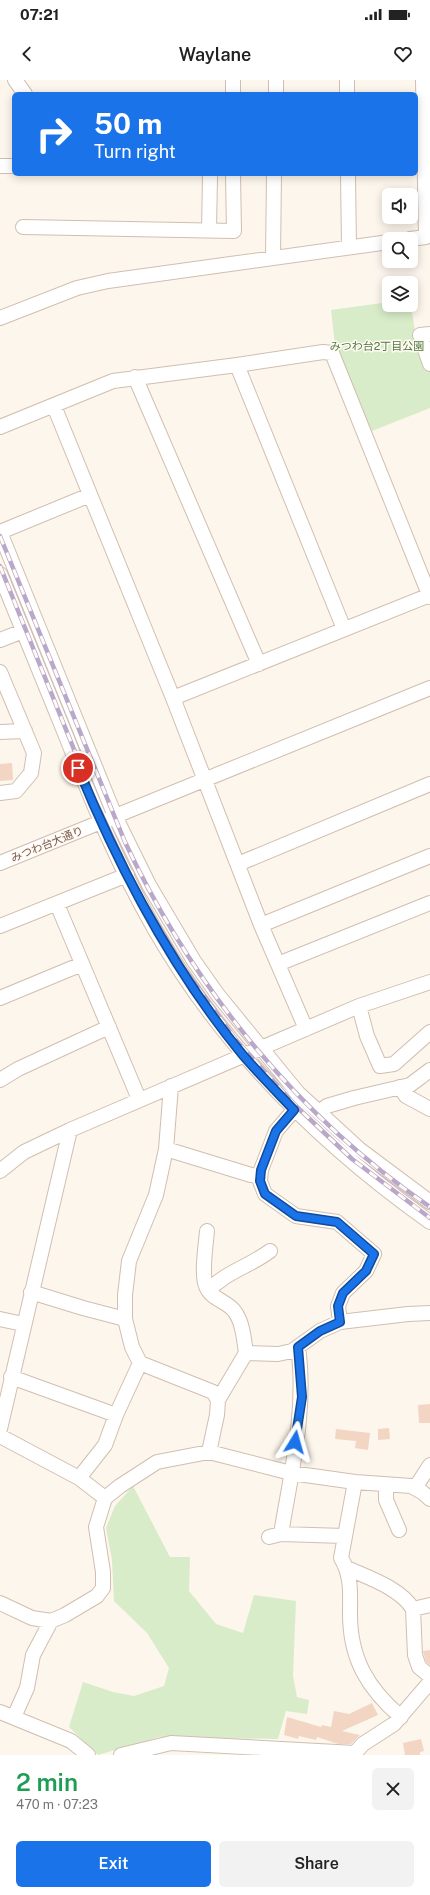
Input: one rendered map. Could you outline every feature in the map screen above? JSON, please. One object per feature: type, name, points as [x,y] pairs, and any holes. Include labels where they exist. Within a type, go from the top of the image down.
[{"type":"street","points":[[15,80],[24,92]]},
{"type":"street","points":[[233,80],[233,92]]},
{"type":"street","points":[[276,80],[276,92]]},
{"type":"street","points":[[347,80],[347,92]]},
{"type":"street","points":[[418,238],[428,237],[423,80]]},
{"type":"street","points":[[0,166],[12,166]]},
{"type":"street","points":[[209,230],[210,176]]},
{"type":"street","points":[[23,227],[234,231],[233,176]]},
{"type":"street","points":[[273,258],[274,176]]},
{"type":"street","points":[[348,176],[349,247]]},
{"type":"street","points":[[0,318],[77,288],[108,281],[382,243]]},
{"type":"street","points":[[430,334],[420,335],[430,364]]},
{"type":"street","points":[[0,427],[113,381],[323,352],[332,353],[430,596],[173,698]]},
{"type":"street","points":[[237,365],[344,629]]},
{"type":"street","points":[[135,377],[259,664]]},
{"type":"street","points":[[54,406],[173,698],[261,925],[306,1029]]},
{"type":"street","points":[[90,495],[0,532],[115,816],[149,885],[194,961],[218,995],[260,1049],[298,1093],[359,1149],[430,1202]]},
{"type":"street","points":[[0,574],[101,822],[155,930],[205,1006],[243,1055],[294,1110],[349,1161],[430,1222]]},
{"type":"street","points":[[0,640],[23,631]]},
{"type":"street","points":[[0,672],[34,753],[31,773],[16,791],[0,793]]},
{"type":"street","name":"みつわ台大通り","points":[[0,863],[430,688]]},
{"type":"street","points":[[0,732],[25,731]]},
{"type":"street","points":[[238,864],[430,784]]},
{"type":"street","points":[[261,925],[430,856]]},
{"type":"street","points":[[0,926],[57,904],[127,874]]},
{"type":"street","points":[[278,964],[430,903]]},
{"type":"street","points":[[57,904],[139,1100]]},
{"type":"street","points":[[0,998],[82,964]]},
{"type":"street","points":[[0,1172],[24,1152],[70,1130],[358,1006],[430,982]]},
{"type":"street","points":[[358,1006],[367,1036],[380,1066],[394,1064],[430,1032]]},
{"type":"street","points":[[0,1080],[18,1069],[109,1027]]},
{"type":"street","points":[[319,1112],[327,1106],[410,1085],[430,1070]]},
{"type":"street","points":[[172,1086],[166,1149],[156,1195],[128,1261],[125,1295],[125,1319],[132,1347],[140,1363],[213,1392],[218,1400]]},
{"type":"street","points":[[400,1087],[406,1096],[430,1109]]},
{"type":"street","points":[[294,1110],[276,1131],[260,1176],[265,1194],[296,1216],[337,1222],[374,1254],[366,1271],[343,1293],[338,1306],[340,1322]]},
{"type":"street","points":[[0,1429],[23,1324],[70,1130]]},
{"type":"street","points":[[166,1149],[251,1175],[260,1176]]},
{"type":"street","points":[[208,1231],[204,1262],[206,1286],[214,1297],[235,1311],[240,1321],[246,1353],[218,1400],[217,1415],[209,1452]]},
{"type":"street","points":[[209,1290],[218,1281],[257,1260],[270,1251]]},
{"type":"street","points":[[31,1292],[125,1319]]},
{"type":"street","points":[[246,1353],[278,1354],[292,1351],[320,1331],[340,1322],[430,1313]]},
{"type":"street","points":[[0,1319],[23,1324]]},
{"type":"street","points":[[298,1347],[302,1397],[291,1472],[275,1535],[344,1536]]},
{"type":"street","points":[[79,1478],[105,1445],[112,1431],[116,1415],[140,1363]]},
{"type":"street","points":[[11,1377],[116,1415]]},
{"type":"street","points":[[0,1436],[79,1478],[105,1498]]},
{"type":"street","points":[[0,1603],[32,1618],[50,1621],[65,1615],[98,1596],[103,1588],[103,1572],[96,1527],[105,1498],[120,1486],[157,1462],[209,1452],[291,1472],[355,1482],[415,1488],[430,1499]]},
{"type":"street","points":[[415,1488],[430,1465]]},
{"type":"street","points":[[355,1482],[341,1558],[347,1568],[351,1589],[351,1641],[358,1660],[373,1690],[401,1717]]},
{"type":"street","points":[[386,1485],[386,1500],[399,1530]]},
{"type":"street","points":[[347,1568],[388,1587],[410,1604],[414,1609],[415,1655],[419,1667],[430,1676]]},
{"type":"street","points":[[414,1609],[430,1605]]},
{"type":"street","points":[[50,1621],[33,1655],[27,1688],[4,1714],[71,1741],[88,1755]]},
{"type":"street","points":[[121,1755],[157,1751],[171,1743],[355,1753],[363,1744],[394,1724],[430,1682]]},
{"type":"street","points":[[200,1744],[211,1755]]},
{"type":"green space","name":"みつわ台2丁目公園","points":[[382,303],[382,312],[412,312],[415,332],[430,369],[430,408],[372,431],[367,429],[336,354],[331,310]]},
{"type":"green space","points":[[133,1486],[170,1557],[190,1557],[189,1591],[216,1624],[243,1633],[254,1595],[296,1601],[293,1676],[297,1697],[309,1700],[307,1714],[286,1711],[278,1739],[159,1737],[98,1755],[69,1727],[83,1682],[113,1692],[134,1696],[164,1686],[169,1668],[147,1633],[114,1601],[112,1560],[106,1528],[115,1506]]},
{"type":"building","points":[[12,763],[13,780],[0,781],[0,764]]},
{"type":"building","points":[[430,1404],[430,1423],[419,1423],[418,1405]]},
{"type":"building","points":[[389,1428],[390,1439],[378,1440],[378,1429]]},
{"type":"building","points":[[336,1429],[370,1433],[368,1450],[355,1448],[356,1441],[335,1439]]},
{"type":"building","points":[[430,1650],[430,1665],[426,1662],[423,1651]]},
{"type":"building","points":[[372,1703],[378,1715],[342,1731],[360,1735],[351,1744],[338,1744],[317,1737],[316,1740],[299,1736],[298,1739],[284,1735],[287,1717],[321,1727],[322,1725],[331,1727],[334,1711],[349,1714]]},
{"type":"building","points":[[421,1739],[424,1751],[420,1752],[420,1755],[405,1755],[403,1743]]},
{"type":"railway","points":[[0,536],[125,842],[152,896],[183,947],[216,997],[253,1045],[293,1090],[336,1132],[381,1171],[430,1207]]},
{"type":"railway","points":[[0,566],[92,794],[137,890],[183,967],[237,1041],[297,1107],[352,1159],[430,1218]]},
{"type":"route","points":[[78,768],[101,822],[155,930],[205,1006],[243,1055],[294,1110],[276,1131],[261,1170],[260,1181],[265,1194],[296,1216],[337,1222],[374,1254],[366,1271],[343,1293],[338,1306],[340,1322],[320,1331],[298,1347],[301,1368],[302,1397],[295,1442]]}]
